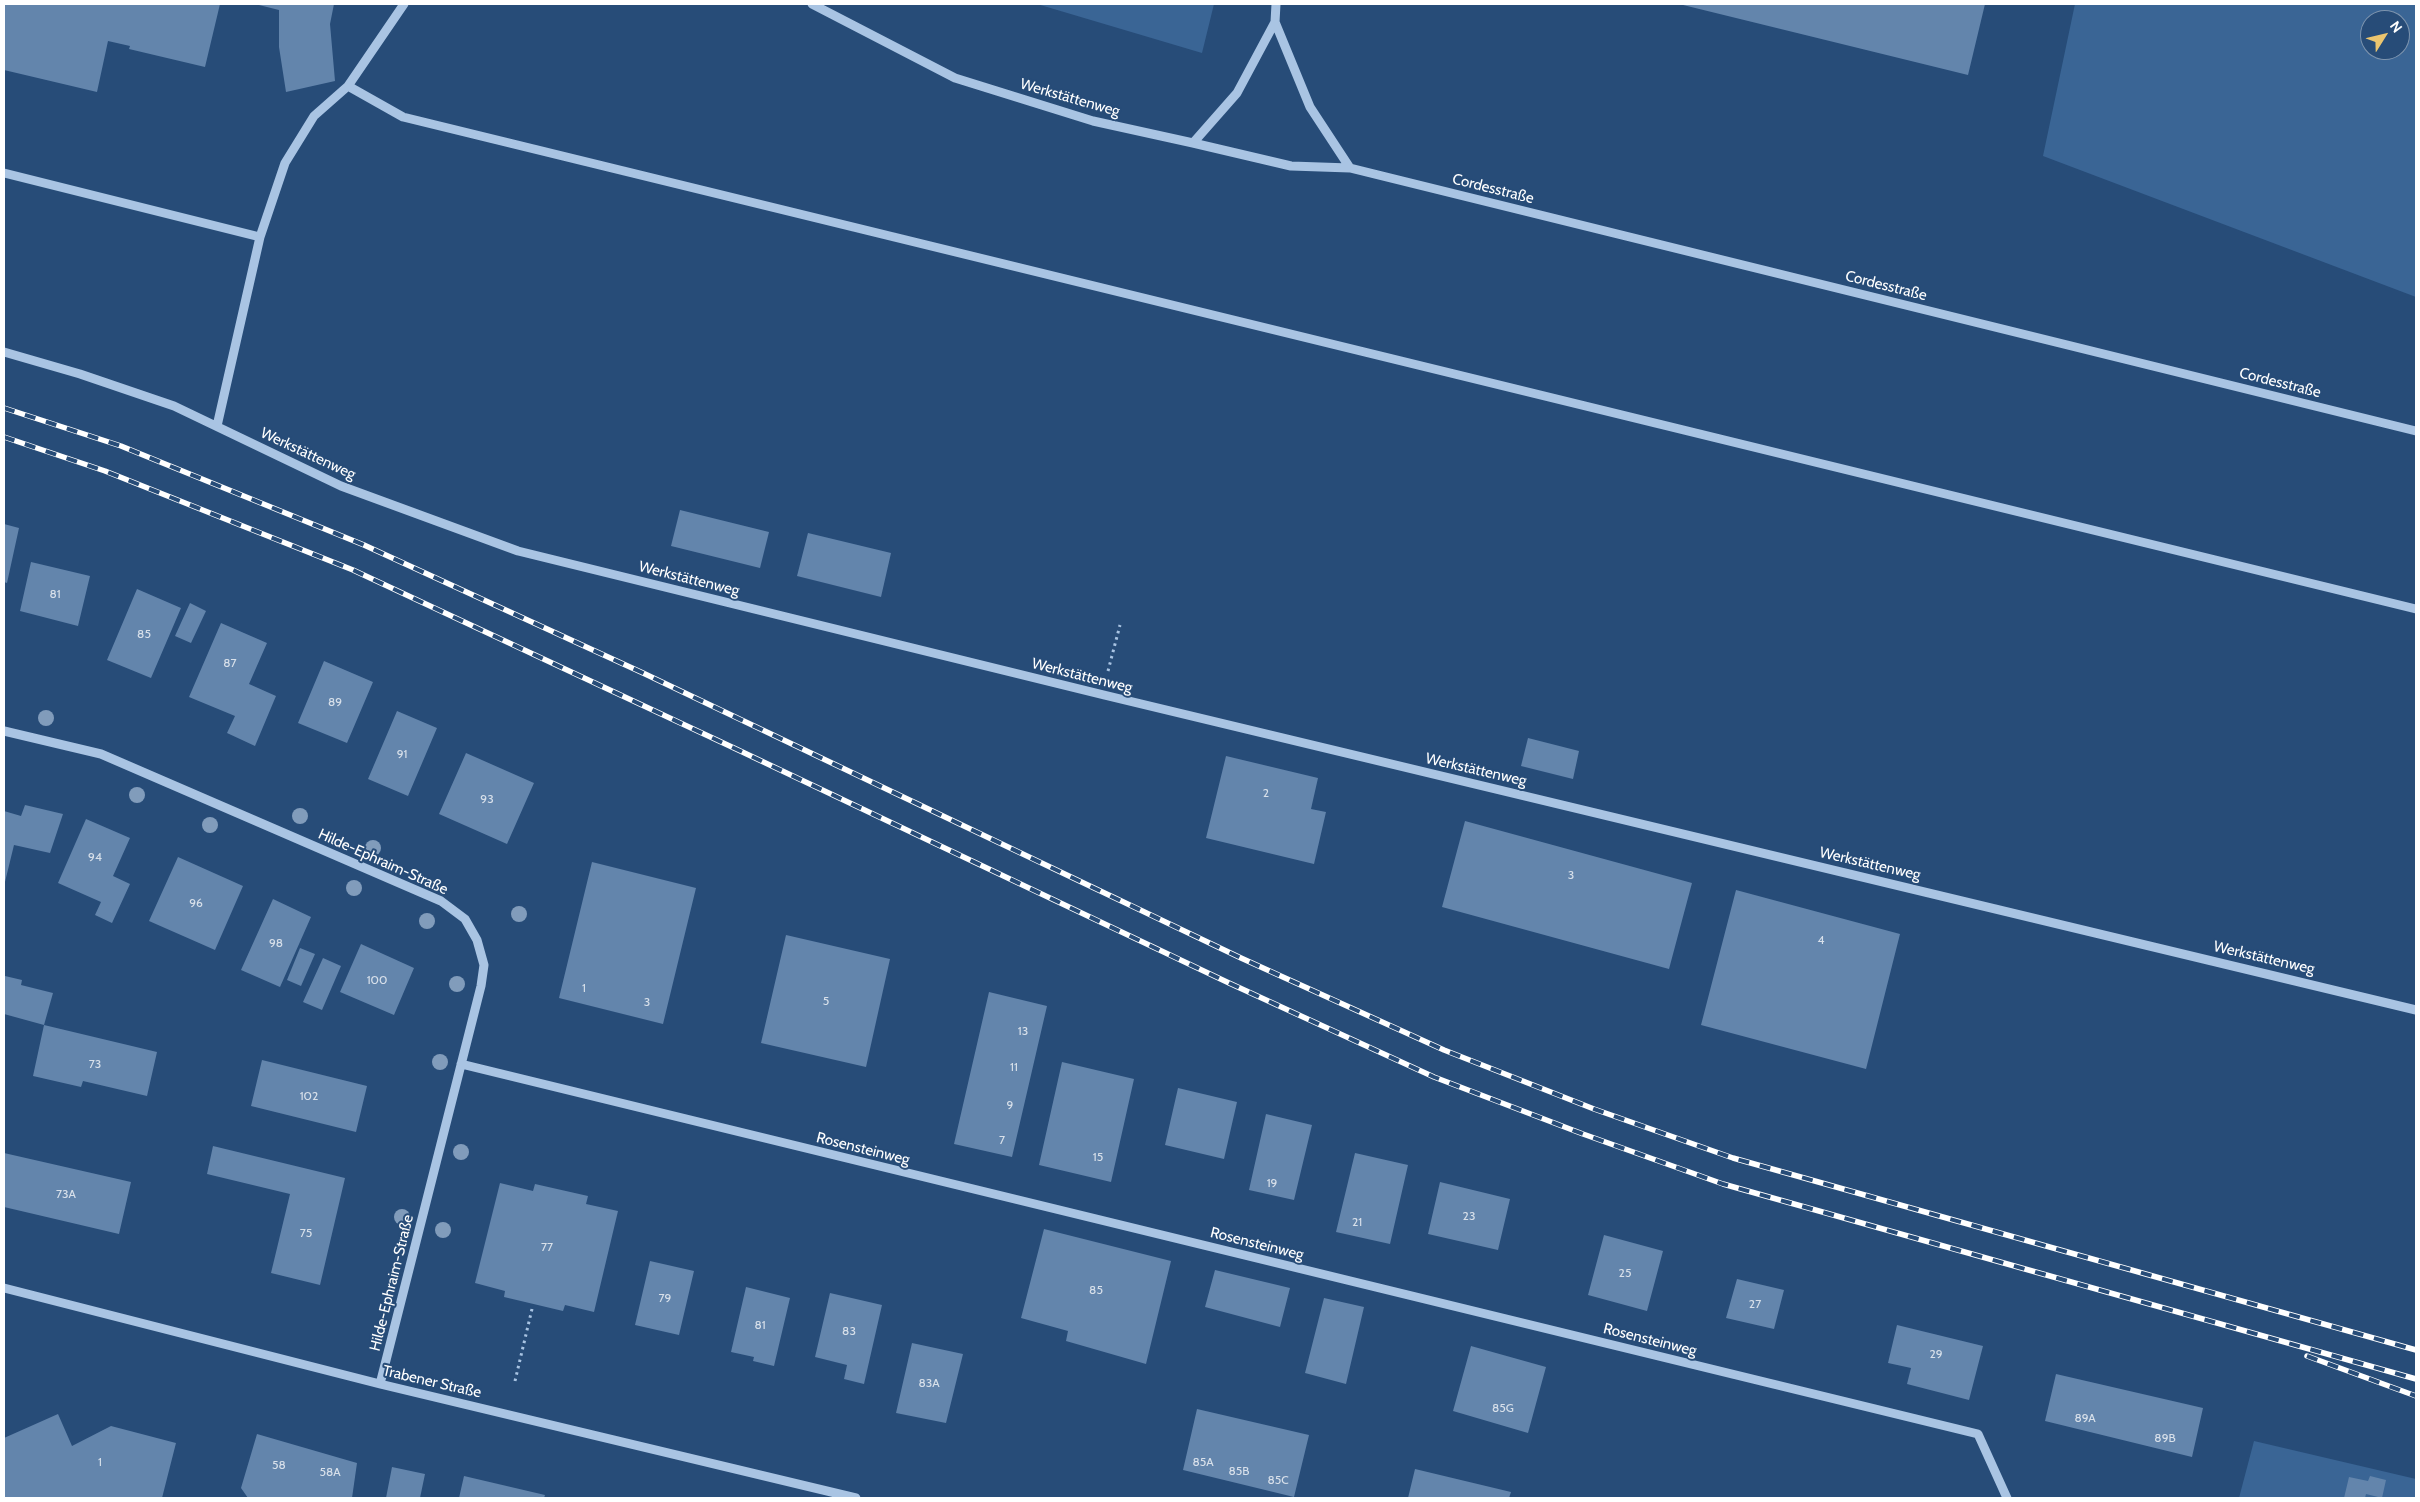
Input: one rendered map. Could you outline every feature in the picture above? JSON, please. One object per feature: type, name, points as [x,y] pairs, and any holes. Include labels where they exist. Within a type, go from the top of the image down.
[{"type":"street","points":[[218,426],[260,237],[285,163],[314,116],[348,86],[404,4]]},
{"type":"street","name":"Werkstättenweg","points":[[812,4],[955,78],[1093,121],[1193,142]]},
{"type":"street","points":[[1193,142],[1237,93],[1275,22],[1276,4]]},
{"type":"street","points":[[1275,22],[1310,107],[1350,168]]},
{"type":"street","points":[[348,86],[403,117],[2416,609]]},
{"type":"street","name":"Cordesstraße","points":[[1193,142],[1291,166],[1350,168],[2416,431]]},
{"type":"street","points":[[4,174],[260,237]]},
{"type":"street","name":"Werkstättenweg","points":[[4,352],[174,406],[341,486],[518,551],[1104,696],[2416,1010]]},
{"type":"street","name":"Hilde-Ephraim-Straße","points":[[4,731],[101,754],[441,901],[465,919],[477,940],[484,965],[481,986],[380,1384]]},
{"type":"street","name":"Rosensteinweg","points":[[461,1064],[1978,1434],[2007,1498]]},
{"type":"street","name":"Trabener Straße","points":[[4,1288],[380,1384],[856,1498]]},
{"type":"path","points":[[1108,670],[1120,625]]},
{"type":"path","points":[[515,1381],[532,1309]]},
{"type":"shaded area","points":[[1037,4],[1214,4],[1202,53]]},
{"type":"shaded area","points":[[2075,4],[2416,4],[2416,297],[2043,156]]},
{"type":"shaded area","points":[[2254,1441],[2416,1479],[2416,1498],[2239,1498]]},
{"type":"building","points":[[4,4],[220,4],[205,67],[129,49],[130,46],[108,41],[97,92],[4,70]]},
{"type":"building","points":[[255,4],[334,4],[330,24],[335,81],[286,92],[279,47],[279,10]]},
{"type":"building","points":[[1679,4],[1985,4],[1968,75]]},
{"type":"building","points":[[680,510],[769,532],[760,568],[671,546]]},
{"type":"building","points":[[4,524],[19,528],[7,583],[4,582]]},
{"type":"building","points":[[808,533],[891,553],[881,597],[797,576]]},
{"type":"building","points":[[31,562],[90,576],[78,626],[20,611]]},
{"type":"building","points":[[137,589],[181,608],[151,678],[107,660]]},
{"type":"building","points":[[190,603],[206,611],[191,643],[175,636]]},
{"type":"building","points":[[221,623],[267,643],[249,684],[276,696],[255,746],[227,733],[235,716],[189,697]]},
{"type":"building","points":[[324,661],[373,682],[347,743],[298,723]]},
{"type":"building","points":[[397,711],[437,728],[408,796],[368,779]]},
{"type":"building","points":[[1528,738],[1579,751],[1573,779],[1521,766]]},
{"type":"building","points":[[466,753],[534,783],[507,844],[439,814]]},
{"type":"building","points":[[1226,756],[1318,778],[1311,809],[1326,812],[1314,864],[1206,838]]},
{"type":"building","points":[[25,805],[63,814],[50,853],[14,845],[4,886],[4,811],[21,816]]},
{"type":"building","points":[[86,819],[130,838],[113,876],[130,884],[112,923],[95,915],[101,902],[58,883]]},
{"type":"building","points":[[1465,821],[1692,883],[1669,969],[1442,907]]},
{"type":"building","points":[[178,857],[243,886],[215,950],[149,921]]},
{"type":"building","points":[[592,862],[696,888],[663,1024],[559,998]]},
{"type":"building","points":[[1736,890],[1900,934],[1866,1069],[1701,1025]]},
{"type":"building","points":[[273,899],[311,917],[280,987],[241,970]]},
{"type":"building","points":[[786,935],[890,959],[866,1067],[761,1043]]},
{"type":"building","points":[[361,944],[414,968],[394,1015],[340,992]]},
{"type":"building","points":[[300,948],[315,954],[301,986],[287,980]]},
{"type":"building","points":[[323,958],[341,966],[322,1010],[303,1002]]},
{"type":"building","points":[[5,976],[22,980],[21,985],[53,993],[44,1025],[4,1014]]},
{"type":"building","points":[[989,992],[1047,1006],[1012,1157],[954,1144]]},
{"type":"building","points":[[44,1025],[157,1052],[147,1096],[83,1081],[81,1087],[33,1076]]},
{"type":"building","points":[[262,1060],[367,1086],[356,1132],[251,1106]]},
{"type":"building","points":[[1062,1062],[1134,1079],[1111,1182],[1039,1165]]},
{"type":"building","points":[[1178,1088],[1237,1102],[1224,1159],[1165,1145]]},
{"type":"building","points":[[1266,1114],[1312,1125],[1294,1200],[1249,1190]]},
{"type":"building","points":[[213,1146],[345,1178],[320,1285],[271,1273],[290,1194],[207,1174]]},
{"type":"building","points":[[4,1153],[131,1182],[119,1234],[4,1207]]},
{"type":"building","points":[[1355,1153],[1408,1165],[1390,1244],[1336,1232]]},
{"type":"building","points":[[1440,1182],[1510,1199],[1498,1250],[1428,1234]]},
{"type":"building","points":[[500,1183],[533,1191],[535,1184],[588,1196],[586,1204],[618,1211],[594,1312],[565,1305],[563,1311],[504,1297],[505,1291],[475,1283]]},
{"type":"building","points":[[1044,1229],[1171,1261],[1146,1364],[1066,1341],[1068,1331],[1021,1318]]},
{"type":"building","points":[[1604,1235],[1663,1251],[1647,1311],[1588,1295]]},
{"type":"building","points":[[650,1261],[694,1271],[679,1335],[635,1325]]},
{"type":"building","points":[[1215,1270],[1290,1288],[1280,1327],[1205,1307]]},
{"type":"building","points":[[1737,1279],[1784,1290],[1774,1329],[1726,1318]]},
{"type":"building","points":[[746,1287],[790,1298],[774,1366],[753,1361],[754,1357],[731,1352]]},
{"type":"building","points":[[830,1293],[882,1305],[864,1384],[844,1379],[847,1365],[815,1357]]},
{"type":"building","points":[[1324,1298],[1364,1307],[1346,1384],[1305,1373]]},
{"type":"building","points":[[1897,1325],[1983,1346],[1969,1400],[1907,1384],[1911,1368],[1888,1363]]},
{"type":"building","points":[[912,1343],[963,1354],[946,1423],[896,1413]]},
{"type":"building","points":[[1471,1346],[1546,1367],[1528,1433],[1453,1411]]},
{"type":"building","points":[[2056,1374],[2203,1408],[2192,1457],[2045,1421]]},
{"type":"building","points":[[1197,1409],[1309,1435],[1294,1497],[1183,1470]]},
{"type":"building","points":[[58,1414],[72,1446],[111,1426],[176,1443],[162,1498],[4,1498],[4,1438]]},
{"type":"building","points":[[257,1434],[357,1463],[352,1498],[248,1498],[241,1488]]},
{"type":"building","points":[[392,1467],[425,1474],[420,1498],[386,1498]]},
{"type":"building","points":[[1415,1469],[1511,1492],[1509,1498],[1408,1498]]},
{"type":"building","points":[[464,1476],[545,1495],[544,1498],[459,1498]]},
{"type":"building","points":[[2370,1476],[2386,1480],[2382,1498],[2366,1494],[2365,1498],[2344,1498],[2349,1477],[2368,1481]]},
{"type":"railway","points":[[4,408],[121,446],[364,545],[643,673],[1241,958],[1444,1050],[1594,1109],[1733,1158],[2416,1350]]},
{"type":"railway","points":[[4,437],[105,471],[353,570],[1229,983],[1434,1077],[1583,1134],[1723,1184],[2416,1379]]},
{"type":"railway","points":[[2307,1356],[2416,1396]]}]
